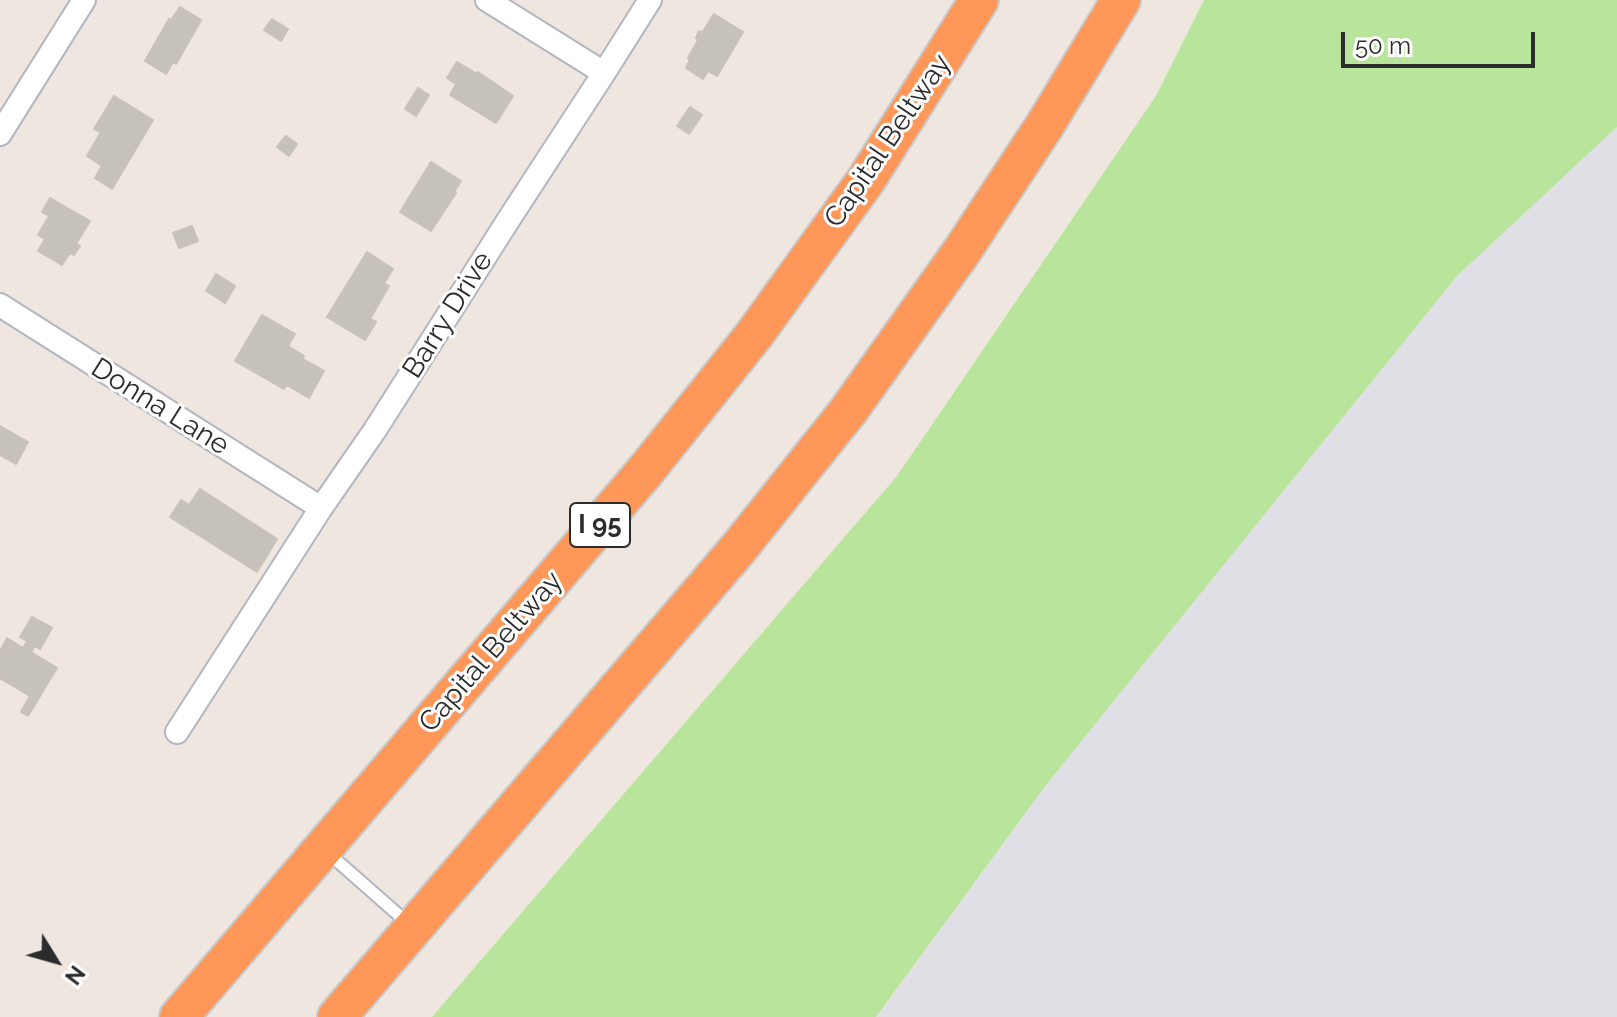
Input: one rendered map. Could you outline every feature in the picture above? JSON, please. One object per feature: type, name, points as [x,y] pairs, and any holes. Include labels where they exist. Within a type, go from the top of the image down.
[{"type":"highway","name":"Capital Beltway","points":[[179,1017],[647,469],[754,335],[866,180],[979,0]]},
{"type":"highway","points":[[337,1017],[738,549],[849,410],[987,213],[1121,0]]},
{"type":"street","points":[[0,134],[84,0]]},
{"type":"street","points":[[487,0],[604,73]]},
{"type":"street","name":"Barry Drive","points":[[177,732],[650,0]]},
{"type":"street","name":"Donna Lane","points":[[0,305],[321,508]]},
{"type":"lane","points":[[323,848],[413,929]]},
{"type":"shaded area","points":[[1617,127],[1617,1017],[877,1017],[1046,785],[1457,276]]},
{"type":"green space","points":[[1204,0],[1617,0],[1617,127],[1457,276],[1046,785],[876,1017],[432,1017],[897,476],[1156,96]]},
{"type":"building","points":[[180,7],[201,20],[176,64],[173,62],[166,74],[145,61],[169,19]]},
{"type":"building","points":[[714,14],[743,32],[717,76],[708,71],[703,79],[686,68],[699,31],[702,33]]},
{"type":"building","points":[[272,19],[288,29],[281,41],[264,30]]},
{"type":"building","points":[[457,62],[513,96],[496,123],[450,95],[456,84],[447,78]]},
{"type":"building","points":[[418,88],[429,95],[416,116],[405,109]]},
{"type":"building","points":[[114,96],[153,120],[112,189],[95,178],[102,166],[87,156],[101,132],[94,129]]},
{"type":"building","points":[[690,107],[702,115],[689,134],[677,126]]},
{"type":"building","points":[[286,136],[297,144],[289,156],[277,147]]},
{"type":"building","points":[[431,162],[461,181],[431,231],[400,212]]},
{"type":"building","points":[[50,198],[90,221],[76,244],[80,246],[74,255],[70,253],[62,265],[38,251],[45,239],[38,235],[49,216],[42,212]]},
{"type":"building","points":[[192,226],[198,241],[179,248],[173,233]]},
{"type":"building","points":[[367,252],[393,269],[384,283],[389,286],[370,319],[376,322],[365,340],[327,317]]},
{"type":"building","points":[[216,274],[235,286],[225,303],[206,291]]},
{"type":"building","points":[[262,315],[295,334],[288,346],[304,356],[302,359],[324,371],[309,398],[287,385],[284,389],[235,361]]},
{"type":"building","points":[[0,426],[28,442],[16,464],[0,455]]},
{"type":"building","points":[[200,489],[277,539],[257,572],[170,517],[181,500],[189,505]]},
{"type":"building","points":[[32,617],[52,628],[40,649],[35,646],[31,652],[57,668],[28,716],[21,712],[30,696],[0,678],[0,651],[7,638],[23,648],[27,641],[20,637]]}]
